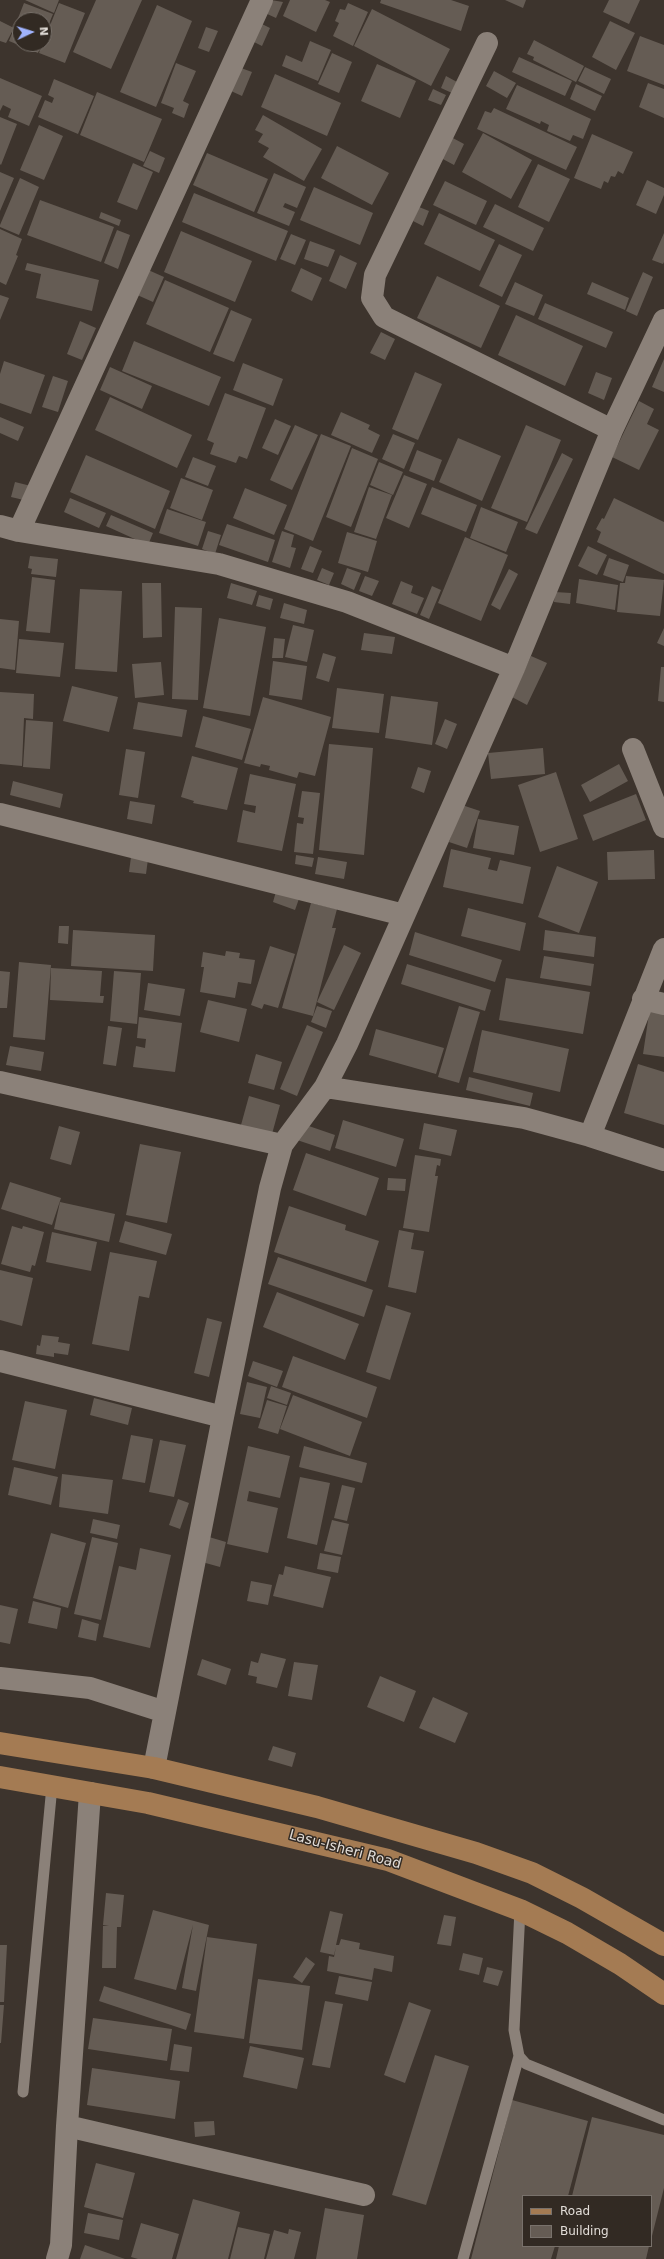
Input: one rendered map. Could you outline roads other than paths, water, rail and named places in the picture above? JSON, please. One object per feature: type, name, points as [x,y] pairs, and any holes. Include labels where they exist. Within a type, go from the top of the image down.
[{"type":"main road","points":[[0,1743],[154,1768],[324,1809],[476,1853],[532,1873],[582,1898],[664,1945]]},
{"type":"main road","name":"Lasu-Isheri Road","points":[[0,1777],[148,1803],[388,1860],[520,1910],[600,1953],[664,1994]]},
{"type":"street","points":[[258,1],[10,528],[219,564],[347,602],[514,668]]},
{"type":"street","points":[[487,43],[375,275],[372,298],[384,317],[612,430]]},
{"type":"street","points":[[154,1768],[223,1417],[270,1188],[282,1144],[325,1087],[346,1044],[514,668],[612,430],[664,320]]},
{"type":"street","points":[[633,749],[664,827]]},
{"type":"street","points":[[0,814],[404,915]]},
{"type":"street","points":[[590,1136],[642,999],[664,949]]},
{"type":"street","points":[[642,999],[664,1004]]},
{"type":"street","points":[[0,1082],[282,1144]]},
{"type":"street","points":[[325,1087],[524,1118],[590,1136],[664,1160]]},
{"type":"street","points":[[0,1361],[223,1417]]},
{"type":"street","points":[[0,1678],[90,1688],[165,1712]]},
{"type":"street","points":[[57,2259],[61,2245],[67,2126],[90,1793]]},
{"type":"street","points":[[67,2126],[364,2195]]},
{"type":"lane","points":[[23,2092],[52,1786]]},
{"type":"lane","points":[[463,2259],[519,2056],[514,2030],[520,1910]]},
{"type":"lane","points":[[519,2056],[526,2064],[664,2120]]}]
